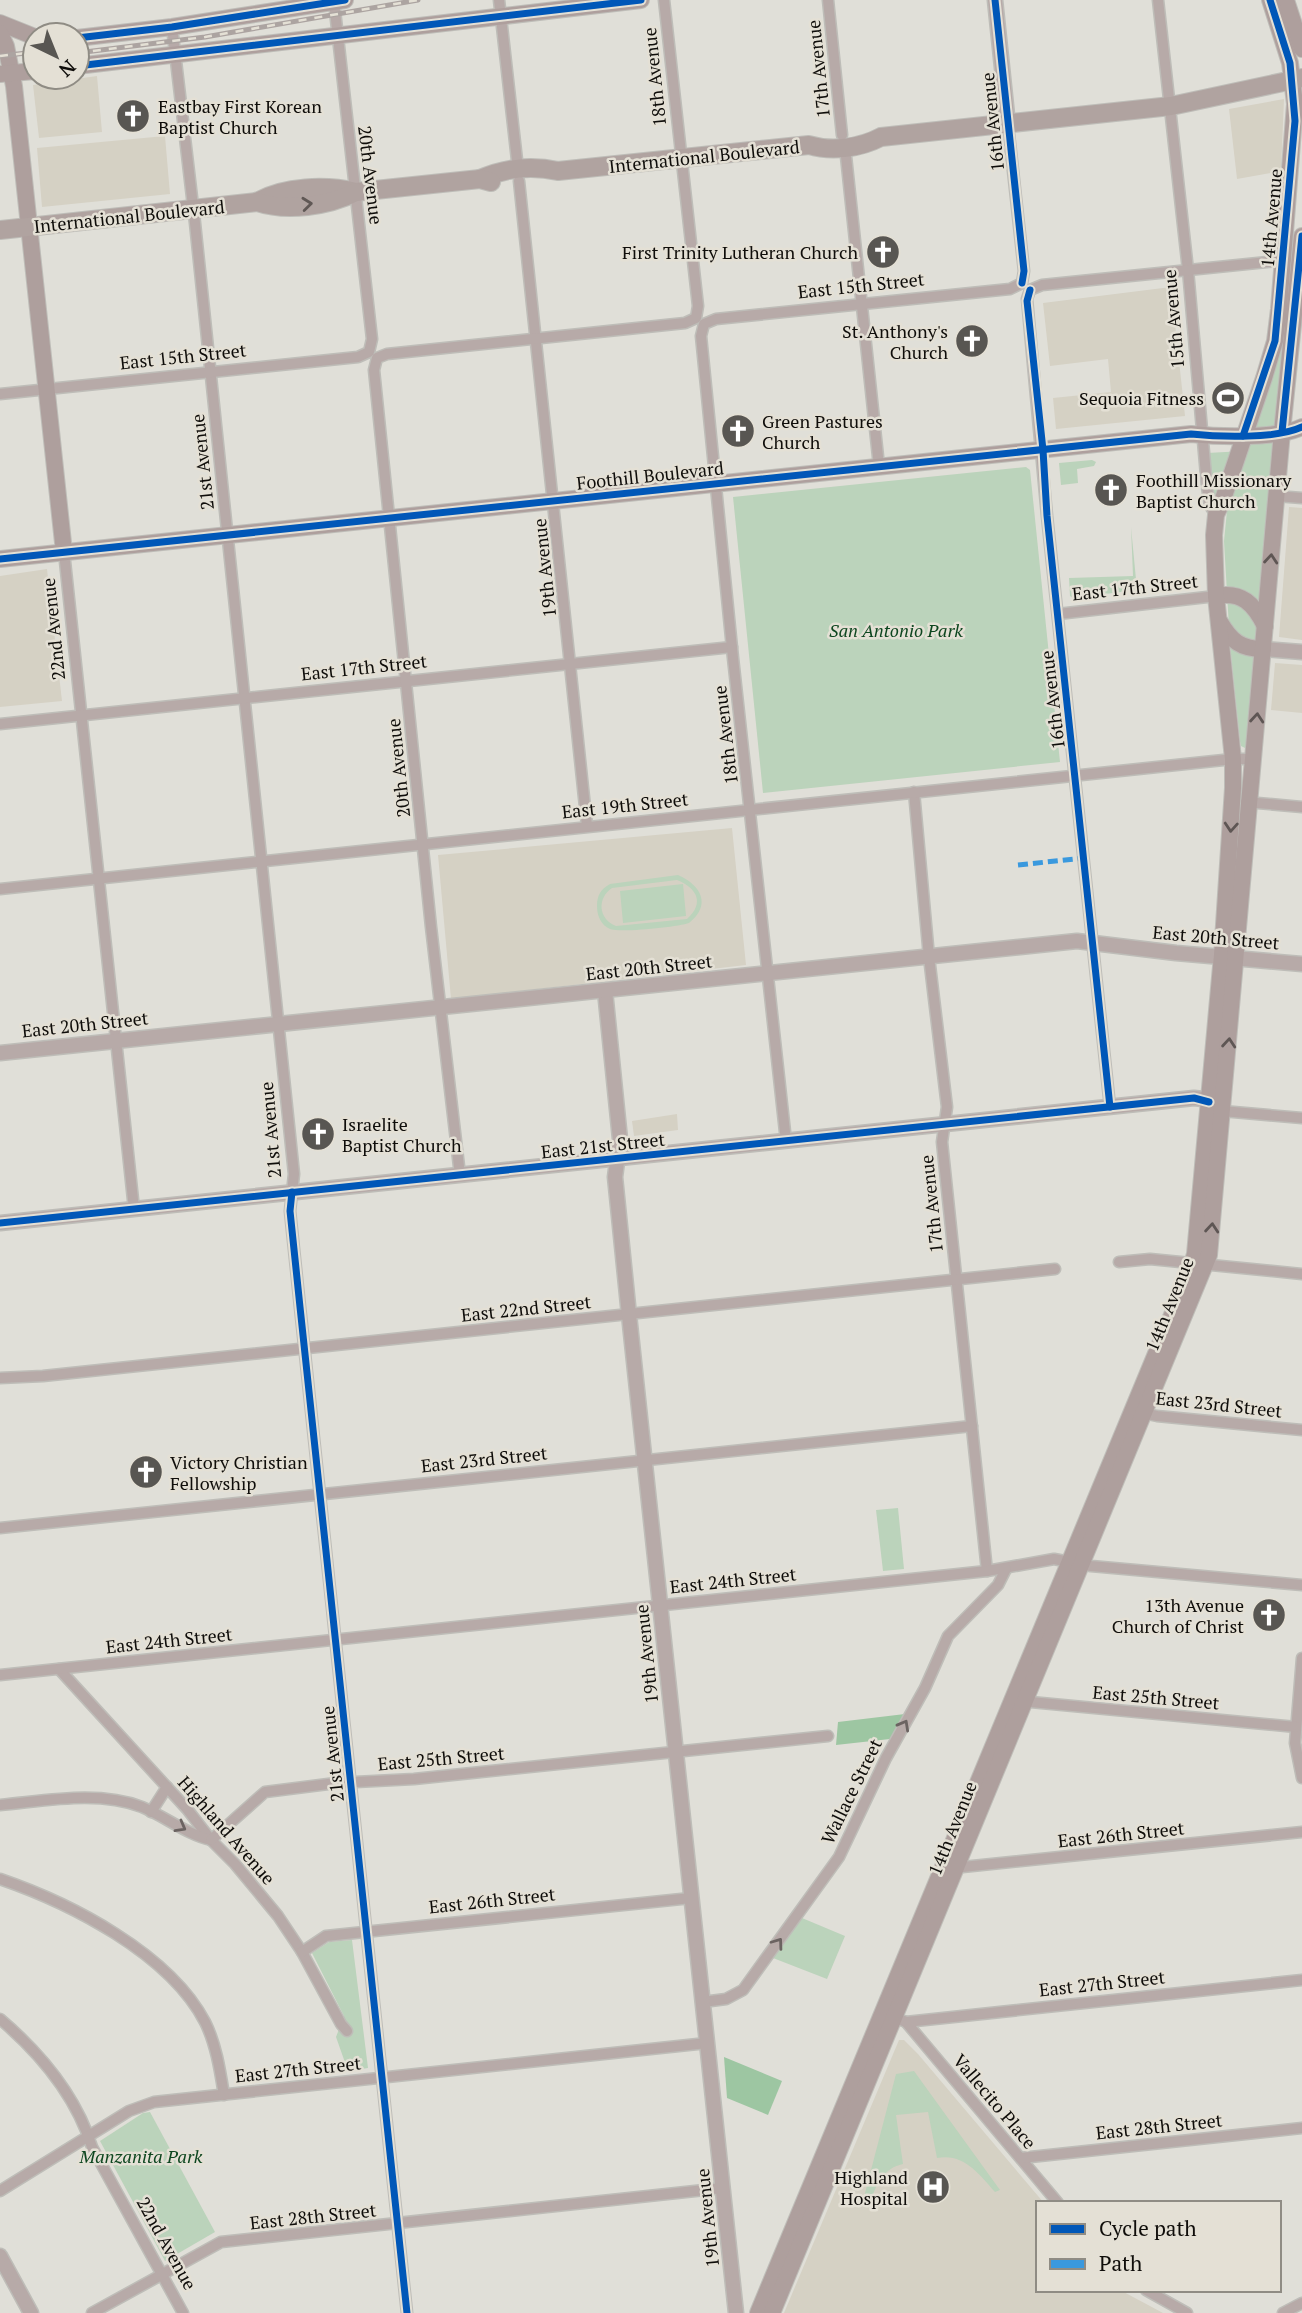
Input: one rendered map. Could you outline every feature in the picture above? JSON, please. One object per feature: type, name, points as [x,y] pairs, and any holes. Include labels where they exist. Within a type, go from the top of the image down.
[{"type":"main road","points":[[91,64],[337,35],[500,8],[641,0]]},
{"type":"main road","name":"14th Avenue","points":[[772,2313],[894,2017],[950,1867],[1199,1265],[1209,1255],[1216,1106],[1241,802],[1253,759],[1289,342],[1296,185],[1297,79],[1270,0]]},
{"type":"main road","points":[[1286,0],[1302,49]]},
{"type":"main road","points":[[91,36],[172,27],[340,1]]},
{"type":"main road","points":[[0,23],[21,31]]},
{"type":"main road","points":[[2,42],[21,43]]},
{"type":"main road","name":"22nd Avenue","points":[[2,42],[30,227],[64,552]]},
{"type":"main road","name":"International Boulevard","points":[[0,230],[257,202],[269,195],[336,187],[356,192],[480,179],[497,183],[540,167],[558,171],[809,145],[822,149],[844,141],[867,144],[881,137],[1171,106],[1297,79]]},
{"type":"main road","name":"14th Avenue","points":[[1291,260],[1302,236]]},
{"type":"main road","name":"14th Avenue","points":[[1216,514],[1243,436],[1289,342]]},
{"type":"main road","name":"Foothill Boulevard","points":[[0,559],[1191,434],[1243,436],[1282,432],[1302,426]]},
{"type":"main road","name":"15th Avenue","points":[[1216,514],[1216,596],[1233,759]]},
{"type":"main road","points":[[1216,596],[1234,594],[1248,601],[1265,627]]},
{"type":"main road","points":[[1219,620],[1229,637],[1242,648],[1263,649]]},
{"type":"main road","name":"14th Avenue","points":[[1233,759],[1241,802]]},
{"type":"main road","name":"14th Avenue","points":[[758,2313],[894,2017]]},
{"type":"street","name":"18th Avenue","points":[[664,0],[786,1141]]},
{"type":"street","name":"17th Avenue","points":[[828,0],[879,466]]},
{"type":"street","name":"16th Avenue","points":[[995,0],[1110,1107]]},
{"type":"street","name":"15th Avenue","points":[[1158,0],[1188,270],[1209,503],[1216,514]]},
{"type":"street","name":"20th Avenue","points":[[340,1],[337,35],[372,339],[440,1007],[460,1175]]},
{"type":"street","name":"19th Avenue","points":[[500,8],[587,826]]},
{"type":"street","name":"21st Avenue","points":[[172,27],[294,1174],[290,1211],[407,2313]]},
{"type":"street","name":"East 15th Street","points":[[0,394],[1291,260]]},
{"type":"street","points":[[1276,496],[1302,498]]},
{"type":"street","name":"22nd Avenue","points":[[64,552],[134,1209]]},
{"type":"street","name":"East 17th Street","points":[[1058,614],[1216,596]]},
{"type":"street","name":"East 17th Street","points":[[0,724],[732,647]]},
{"type":"street","points":[[1263,649],[1302,652]]},
{"type":"street","name":"East 19th Street","points":[[0,889],[914,792],[1253,759]]},
{"type":"street","name":"17th Avenue","points":[[914,792],[929,957],[947,1107],[942,1142],[987,1571]]},
{"type":"street","points":[[1241,802],[1302,807]]},
{"type":"street","name":"East 20th Street","points":[[0,1053],[1077,941],[1302,964]]},
{"type":"street","name":"19th Avenue","points":[[605,991],[620,1139],[615,1177],[736,2313]]},
{"type":"street","name":"East 21st Street","points":[[0,1223],[1194,1098],[1216,1106],[1302,1118]]},
{"type":"street","points":[[1119,1262],[1150,1259],[1302,1274]]},
{"type":"street","name":"East 22nd Street","points":[[0,1377],[43,1376],[1055,1269]]},
{"type":"street","name":"East 23rd Street","points":[[1138,1412],[1302,1430]]},
{"type":"street","name":"East 23rd Street","points":[[0,1528],[972,1426]]},
{"type":"street","name":"East 24th Street","points":[[0,1675],[1006,1569],[1050,1559],[1302,1585]]},
{"type":"street","name":"Wallace Street","points":[[703,2002],[735,1995],[743,1990],[834,1865],[886,1758],[925,1688],[948,1636],[998,1585],[1006,1569]]},
{"type":"street","points":[[1302,1658],[1296,1727],[1296,1746],[1302,1779]]},
{"type":"street","name":"Highland Avenue","points":[[59,1669],[204,1828],[211,1840],[278,1916],[347,2031]]},
{"type":"street","name":"East 25th Street","points":[[1019,1701],[1296,1727]]},
{"type":"street","name":"East 25th Street","points":[[211,1840],[265,1791],[414,1779],[828,1735]]},
{"type":"street","points":[[151,1812],[167,1787]]},
{"type":"street","points":[[0,1805],[89,1798],[140,1807],[198,1837],[211,1840]]},
{"type":"street","name":"East 26th Street","points":[[950,1867],[1302,1832]]},
{"type":"street","points":[[0,1879],[38,1892],[94,1920],[167,1975],[190,2000],[204,2021],[214,2043],[224,2095]]},
{"type":"street","name":"East 26th Street","points":[[302,1952],[326,1936],[691,1898]]},
{"type":"street","name":"East 27th Street","points":[[894,2017],[1302,1980]]},
{"type":"street","name":"Vallecito Place","points":[[894,2017],[1056,2201]]},
{"type":"street","name":"22nd Avenue","points":[[0,2019],[24,2040],[56,2079],[85,2124],[92,2147],[183,2313]]},
{"type":"street","name":"East 27th Street","points":[[0,2191],[144,2104],[707,2043]]},
{"type":"street","name":"East 28th Street","points":[[1021,2158],[1302,2128]]},
{"type":"street","name":"East 28th Street","points":[[92,2313],[221,2242],[723,2188]]},
{"type":"street","points":[[0,2256],[31,2313]]},
{"type":"street","points":[[1150,2292],[1187,2313]]},
{"type":"street","points":[[1283,2313],[1302,2302]]},
{"type":"shaded area","points":[[97,76],[102,132],[39,138],[34,91],[91,91],[91,77]]},
{"type":"shaded area","points":[[1284,99],[1281,171],[1237,179],[1229,109]]},
{"type":"shaded area","points":[[165,136],[170,194],[42,207],[37,148]]},
{"type":"shaded area","points":[[1171,287],[1185,416],[1056,429],[1053,398],[1111,392],[1108,359],[1050,366],[1043,303]]},
{"type":"shaded area","points":[[1289,507],[1302,508],[1302,640],[1279,637]]},
{"type":"shaded area","points":[[47,569],[62,701],[0,707],[0,576]]},
{"type":"shaded area","points":[[1275,663],[1302,665],[1302,713],[1271,710]]},
{"type":"shaded area","points":[[732,828],[746,965],[451,999],[438,855]]},
{"type":"shaded area","points":[[677,1114],[678,1130],[634,1136],[632,1121]]},
{"type":"shaded area","name":"Highland Hospital","points":[[899,2040],[904,2040],[1042,2201],[1036,2201],[1036,2292],[1124,2292],[1163,2313],[784,2313]]},
{"type":"green space","points":[[1279,352],[1283,353],[1249,746],[1245,748],[1240,741],[1230,645],[1224,541],[1229,491],[1215,503],[1207,453],[1244,451]]},
{"type":"green space","points":[[1092,460],[1096,462],[1094,466],[1077,469],[1078,483],[1061,485],[1059,463]]},
{"type":"green space","name":"San Antonio Park","points":[[1026,467],[1030,470],[1060,762],[763,793],[733,497]]},
{"type":"green space","points":[[1131,527],[1137,590],[1073,598],[1070,596],[1069,578],[1133,576]]},
{"type":"green space","points":[[678,875],[693,884],[702,903],[696,916],[683,925],[636,930],[610,929],[600,920],[597,906],[600,893],[610,884]],"holes":[[[677,880],[694,892],[697,902],[693,913],[687,919],[616,926],[603,914],[604,897],[612,888]]]},
{"type":"green space","points":[[683,884],[686,916],[623,923],[620,891]]},
{"type":"green space","points":[[898,1508],[904,1569],[883,1571],[876,1510]]},
{"type":"green space","points":[[905,1714],[890,1739],[836,1745],[838,1722]]},
{"type":"green space","points":[[802,1918],[845,1936],[827,1979],[773,1958]]},
{"type":"green space","points":[[352,1940],[368,2068],[348,2071],[336,2037],[344,2016],[312,1953],[329,1942]]},
{"type":"green space","points":[[724,2057],[782,2081],[768,2115],[727,2098]]},
{"type":"green space","points":[[914,2071],[1000,2190],[995,2192],[977,2172],[963,2162],[947,2157],[937,2158],[928,2112],[896,2115],[903,2164],[882,2177],[871,2200],[864,2197],[896,2074]]},
{"type":"green space","name":"Manzanita Park","points":[[150,2112],[215,2232],[165,2261],[100,2141],[143,2113]]},
{"type":"railway","points":[[91,51],[205,37],[418,0]]},
{"type":"railway","points":[[0,56],[21,54]]},
{"type":"marked path","points":[[1018,865],[1084,858]]},
{"type":"cycle path","points":[[91,36],[172,27],[345,0]]},
{"type":"cycle path","points":[[91,64],[641,0]]},
{"type":"cycle path","points":[[995,0],[1024,271],[1022,283]]},
{"type":"cycle path","points":[[1243,436],[1275,341],[1295,121],[1290,63],[1270,0]]},
{"type":"cycle path","points":[[1282,432],[1302,236]]},
{"type":"cycle path","points":[[1030,290],[1027,301],[1043,450],[1047,516],[1110,1107]]},
{"type":"cycle path","points":[[0,559],[1191,434],[1278,434],[1302,427]]},
{"type":"cycle path","points":[[0,1223],[1194,1098],[1209,1102]]},
{"type":"cycle path","points":[[292,1192],[290,1211],[407,2313]]},
{"type":"place","name":"Eastbay First Korean Baptist Church","points":[[133,116]]},
{"type":"place","name":"First Trinity Lutheran Church","points":[[883,252]]},
{"type":"place","name":"St. Anthony's Church","points":[[972,341]]},
{"type":"place","name":"Sequoia Fitness","points":[[1228,398]]},
{"type":"place","name":"Green Pastures Church","points":[[738,431]]},
{"type":"place","name":"Foothill Missionary Baptist Church","points":[[1111,490]]},
{"type":"place","name":"Israelite Baptist Church","points":[[318,1134]]},
{"type":"place","name":"Victory Christian Fellowship","points":[[146,1472]]},
{"type":"place","name":"13th Avenue Church of Christ","points":[[1269,1615]]},
{"type":"place","name":"Highland Hospital","points":[[933,2187]]}]
